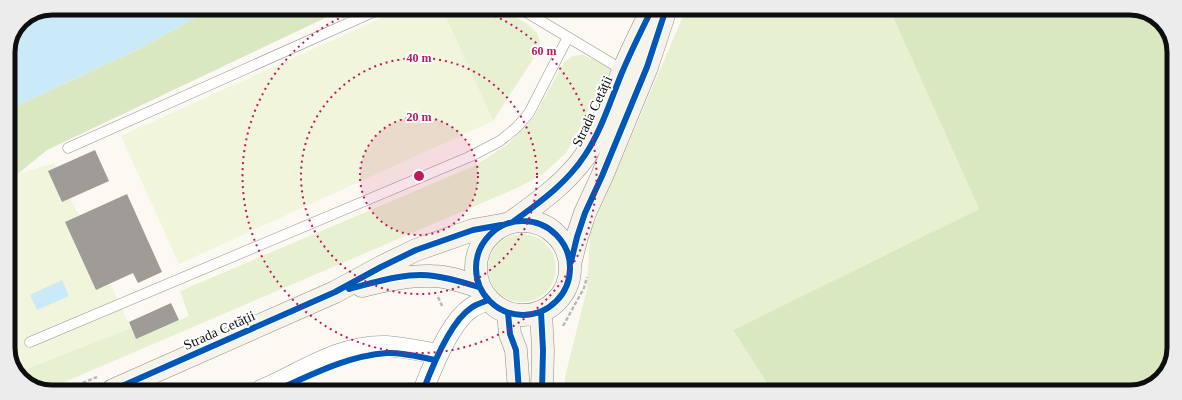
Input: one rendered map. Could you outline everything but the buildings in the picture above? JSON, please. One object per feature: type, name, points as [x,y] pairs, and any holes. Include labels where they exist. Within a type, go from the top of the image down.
[{"type":"main road","name":"Strada Cetății","points":[[649,15],[623,71],[596,136],[584,156],[560,184],[540,202],[491,232],[483,241],[478,252],[476,270],[484,294],[494,306],[508,313],[524,315],[541,312],[555,302],[565,289],[568,281],[579,269],[577,237],[585,213],[647,67],[664,15]]},
{"type":"main road","name":"Strada Cetății","points":[[108,382],[335,292],[416,250],[473,230],[525,220],[536,222],[547,227],[556,234],[564,243],[568,254],[579,269]]},
{"type":"main road","name":"Strada Cetății","points":[[335,292],[384,280],[411,276],[433,276],[455,280],[484,294]]},
{"type":"main road","points":[[541,312],[543,350],[542,385]]},
{"type":"main road","points":[[508,313],[510,334],[516,350],[519,385]]},
{"type":"street","points":[[424,385],[438,354],[458,322],[484,294]]},
{"type":"street","points":[[274,385],[337,354],[362,348],[386,346],[438,354]]},
{"type":"lane","points":[[68,148],[367,15]]},
{"type":"lane","points":[[531,15],[623,71],[628,80],[629,89],[627,97],[599,161],[596,174],[596,188]]},
{"type":"lane","points":[[30,342],[469,157],[500,141],[517,127],[529,113],[568,37]]},
{"type":"path","points":[[561,332],[570,311],[584,288],[579,269]]},
{"type":"path","points":[[92,385],[108,382]]},
{"type":"green space","points":[[200,15],[331,15],[47,150],[15,176],[15,107],[143,47]]},
{"type":"green space","points":[[388,15],[445,15],[493,121],[179,264],[121,136]]},
{"type":"green space","points":[[445,15],[512,15],[528,24],[537,33],[540,41],[539,50],[493,121]]},
{"type":"green space","points":[[683,15],[892,15],[979,209],[733,330],[768,385],[565,385],[565,377],[587,289],[590,233]]},
{"type":"green space","points":[[892,15],[1130,15],[1142,17],[1151,21],[1162,34],[1167,50],[1167,348],[1165,360],[1162,366],[1151,379],[1142,383],[1130,385],[768,385],[733,330],[979,209]]},
{"type":"green space","points":[[583,55],[612,67],[566,153],[543,174],[517,188],[58,385],[40,383],[29,377],[23,370],[131,328],[136,339],[189,316],[180,291],[474,166],[507,145],[534,117],[564,62],[573,56]]},
{"type":"green space","points":[[54,163],[131,328],[23,370],[16,358],[15,350],[15,175]]},
{"type":"green space","points":[[515,234],[529,234],[541,239],[551,249],[556,261],[556,275],[551,287],[541,297],[529,302],[515,302],[503,297],[493,287],[488,275],[488,261],[493,249],[503,239]]},
{"type":"water","points":[[52,15],[200,15],[143,47],[15,107],[16,45],[21,31],[31,21]]},
{"type":"water","points":[[62,280],[69,296],[37,310],[30,295]]},
{"type":"cycle path","points":[[514,221],[561,183],[578,165],[591,146],[601,126],[624,67],[649,15]]},
{"type":"cycle path","points":[[571,262],[585,213],[647,67],[664,15]]},
{"type":"cycle path","points":[[523,221],[541,224],[556,235],[567,250],[570,268],[567,286],[556,301],[541,312],[523,315],[505,312],[490,301],[479,286],[476,268],[479,250],[490,235],[505,224],[523,221]]},
{"type":"cycle path","points":[[124,385],[335,292],[416,250],[473,230],[501,225]]},
{"type":"cycle path","points":[[349,289],[391,278],[413,275],[446,278],[479,287]]},
{"type":"cycle path","points":[[425,385],[442,346],[456,324],[471,308],[488,300]]},
{"type":"cycle path","points":[[541,312],[543,350],[542,385]]},
{"type":"cycle path","points":[[508,313],[510,334],[516,350],[519,385]]},
{"type":"cycle path","points":[[288,385],[330,367],[372,355],[399,353],[435,360]]}]
